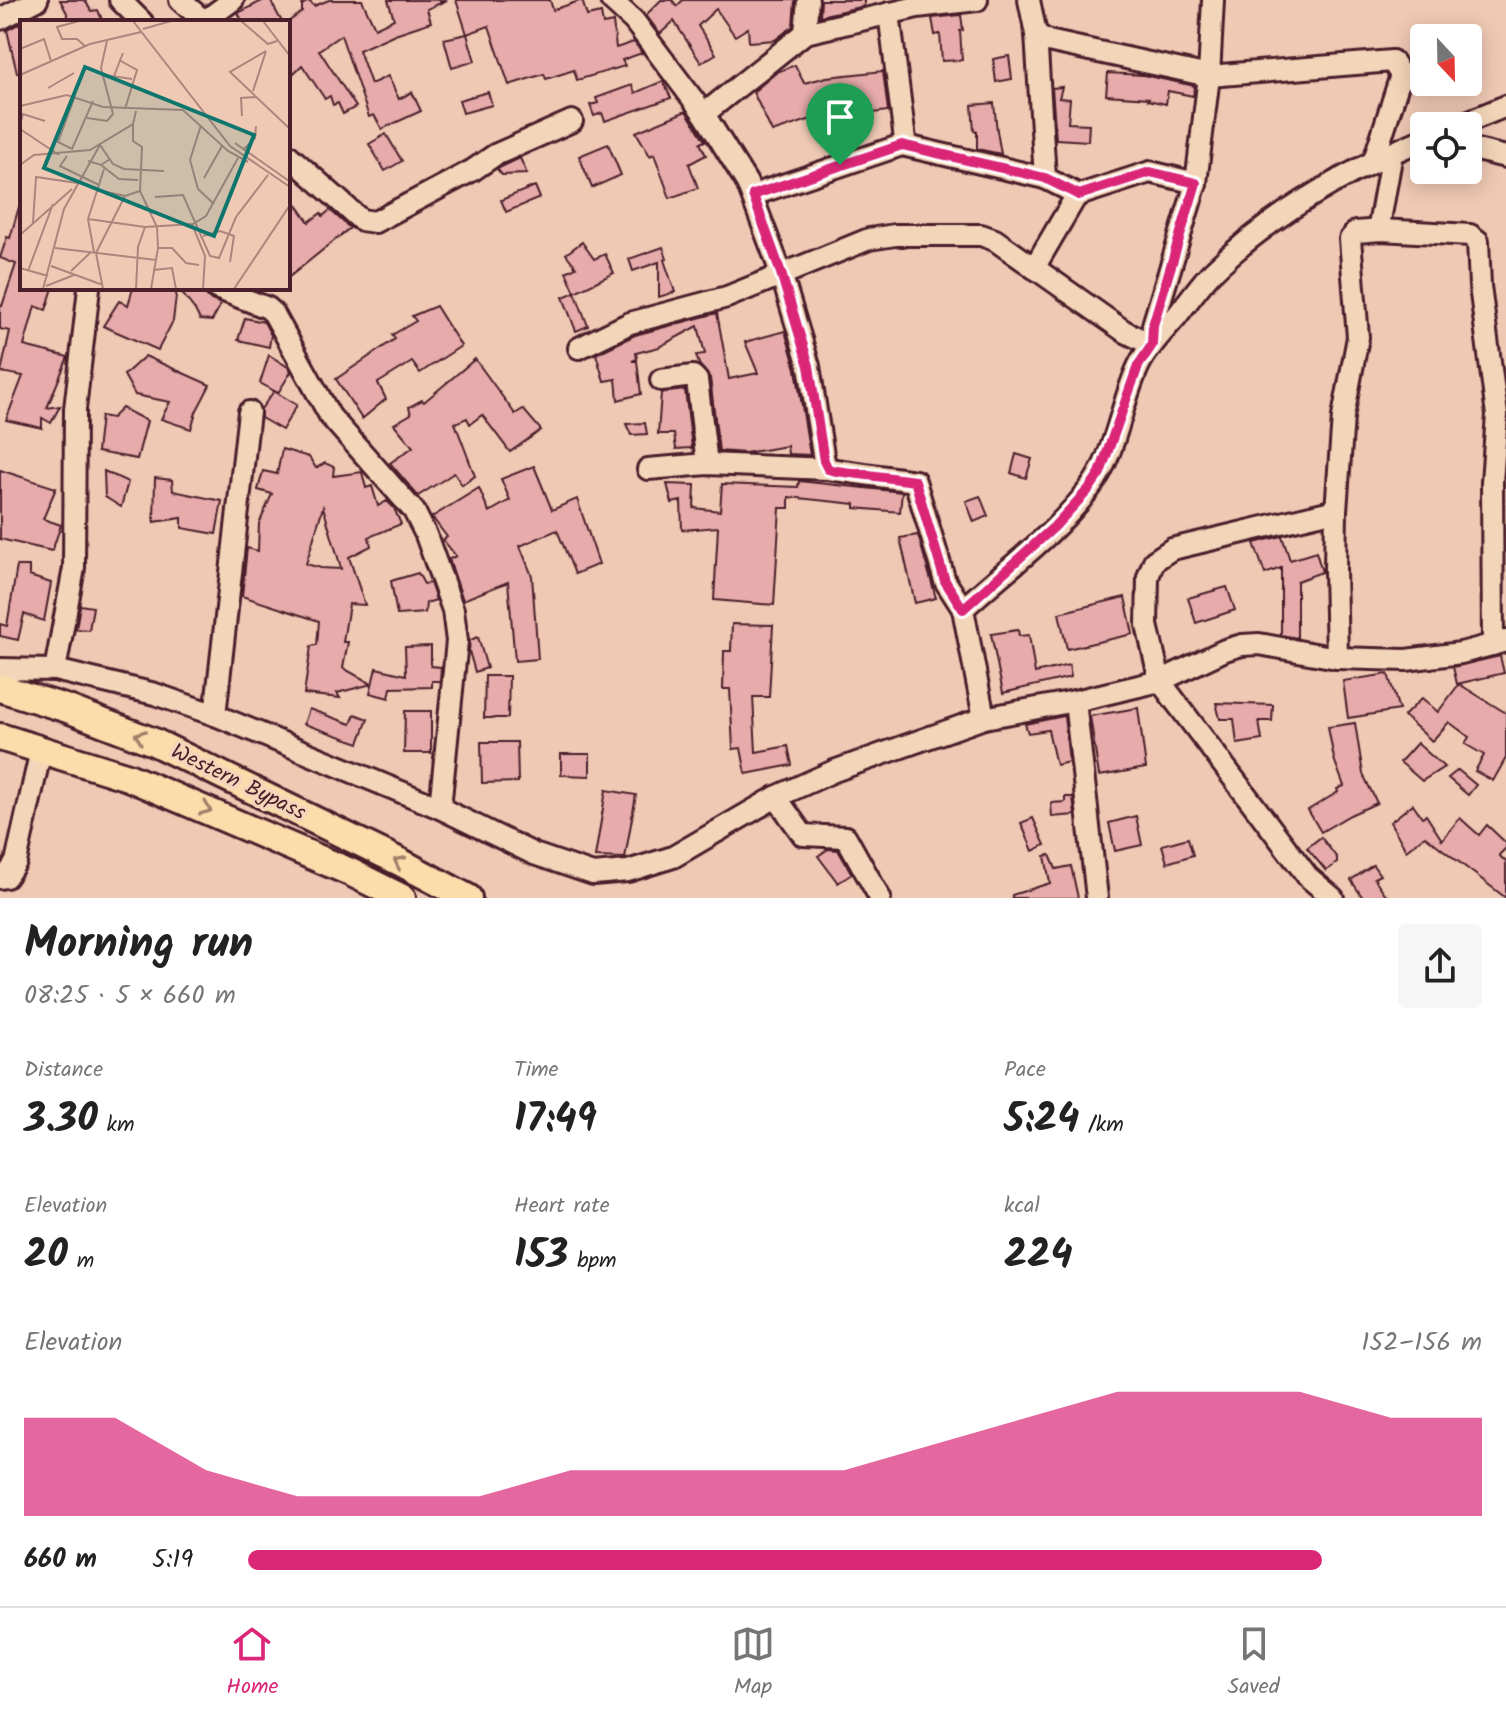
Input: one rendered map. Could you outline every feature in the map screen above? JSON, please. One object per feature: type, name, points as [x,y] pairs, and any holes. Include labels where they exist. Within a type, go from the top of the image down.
[{"type":"main road","name":"Western Bypass","points":[[0,688],[68,709],[154,742],[468,898]]},
{"type":"main road","name":"Western Bypass","points":[[0,737],[128,777],[211,810],[402,898]]},
{"type":"street","points":[[0,19],[37,0]]},
{"type":"street","points":[[120,0],[140,20]]},
{"type":"street","points":[[180,0],[202,20]]},
{"type":"street","points":[[207,20],[233,0]]},
{"type":"street","points":[[611,0],[634,21],[704,114],[753,195],[809,366],[824,461],[828,469]]},
{"type":"street","points":[[805,33],[808,0]]},
{"type":"street","points":[[704,114],[805,33],[889,13],[977,0]]},
{"type":"street","points":[[1029,0],[1036,34],[1045,178]]},
{"type":"street","points":[[1152,345],[1153,325],[1196,183],[1209,76],[1213,0]]},
{"type":"street","points":[[889,13],[905,140],[902,145]]},
{"type":"street","points":[[1036,34],[1048,41],[1209,76],[1392,61],[1401,75],[1383,156],[1381,230]]},
{"type":"street","points":[[1482,116],[1506,106]]},
{"type":"street","points":[[290,157],[361,220],[375,222],[495,155],[572,121]]},
{"type":"street","points":[[753,195],[902,145],[1045,178],[1079,195]]},
{"type":"street","points":[[963,609],[1054,527],[1089,489],[1100,473],[1138,366],[1210,275],[1253,238],[1314,195],[1383,156],[1410,145]]},
{"type":"street","points":[[1482,151],[1506,157]]},
{"type":"street","points":[[1034,268],[1079,195],[1150,172],[1196,183]]},
{"type":"street","points":[[0,669],[55,670],[155,694],[215,715],[440,808],[534,854],[593,874],[628,871],[673,857],[776,797],[834,771],[984,718],[1160,681],[1242,645],[1259,644],[1337,658],[1406,660],[1461,653],[1500,643],[1492,482],[1497,415],[1480,286],[1478,241],[1470,235],[1381,230],[1356,232],[1350,239],[1358,337],[1343,417],[1336,510],[1337,658]]},
{"type":"street","points":[[579,348],[630,323],[727,297],[869,239],[895,235],[981,235],[995,240],[1124,331],[1152,345]]},
{"type":"street","points":[[55,670],[74,568],[75,409],[89,290]]},
{"type":"street","points":[[221,290],[268,308],[274,314],[330,416],[414,511],[426,535],[453,610],[457,641],[440,808]]},
{"type":"street","points":[[661,380],[693,376],[697,380],[707,464]]},
{"type":"street","points":[[215,715],[249,412]]},
{"type":"street","points":[[648,469],[707,464],[828,469],[915,481],[945,581],[963,609],[984,718]]},
{"type":"street","points":[[1325,897],[1160,681],[1147,625],[1148,577],[1154,561],[1172,549],[1336,510]]},
{"type":"street","points":[[1075,701],[1097,898]]},
{"type":"street","points":[[0,878],[6,877],[16,862],[41,750]]},
{"type":"street","points":[[776,797],[803,835],[846,837],[880,898]]},
{"type":"building","points":[[60,0],[85,0],[91,11],[98,10],[102,20],[67,20]]},
{"type":"building","points":[[270,0],[281,20],[242,20],[238,13]]},
{"type":"building","points":[[329,0],[362,0],[375,28],[394,19],[388,0],[447,0],[427,9],[431,22],[359,50],[371,84],[388,76],[399,99],[412,92],[421,111],[382,129],[374,115],[369,117],[341,35],[319,50],[356,107],[343,114],[338,103],[333,105],[330,96],[325,99],[302,65],[294,73],[290,68],[290,21],[302,12],[302,5],[309,1],[314,6]]},
{"type":"building","points":[[456,0],[550,0],[553,10],[582,0],[587,16],[601,13],[603,24],[613,22],[616,48],[634,42],[642,53],[622,60],[625,66],[577,80],[574,70],[546,79],[544,74],[509,85],[489,26],[467,34]]},
{"type":"building","points":[[661,0],[672,0],[677,6],[683,0],[795,0],[793,26],[775,40],[749,42],[748,28],[735,36],[716,9],[698,26],[716,54],[701,63],[674,21],[660,34],[646,15]]},
{"type":"building","points":[[821,0],[864,0],[864,6],[820,16]]},
{"type":"building","points":[[961,15],[962,60],[942,61],[940,34],[935,35],[932,18]]},
{"type":"building","points":[[20,23],[20,72],[17,73],[7,30]]},
{"type":"building","points":[[467,34],[475,61],[452,68],[444,39]]},
{"type":"building","points":[[1009,56],[1012,79],[996,82],[993,59]]},
{"type":"building","points":[[795,65],[804,83],[827,77],[883,71],[888,111],[852,116],[851,113],[840,115],[839,110],[772,132],[753,92],[777,72]]},
{"type":"building","points":[[1108,73],[1143,75],[1195,86],[1193,96],[1168,91],[1166,104],[1149,98],[1106,95]]},
{"type":"building","points":[[663,81],[671,98],[605,121],[602,113],[594,116],[590,105],[598,103],[596,98],[632,85],[635,93]]},
{"type":"building","points":[[1062,87],[1059,98],[1070,99],[1068,123],[1089,124],[1088,141],[1056,139],[1052,88]]},
{"type":"building","points":[[488,92],[492,105],[463,113],[459,100]]},
{"type":"building","points":[[994,103],[1001,154],[977,149],[977,131],[974,131],[972,105]]},
{"type":"building","points":[[686,111],[705,141],[700,143],[706,155],[689,164],[698,188],[670,198],[654,154],[650,156],[636,132]]},
{"type":"building","points":[[386,134],[402,161],[385,171],[369,144]]},
{"type":"building","points":[[608,144],[621,175],[592,188],[579,156]]},
{"type":"building","points":[[520,158],[527,174],[502,175],[497,169]]},
{"type":"building","points":[[535,186],[540,198],[506,212],[501,200]]},
{"type":"building","points":[[290,195],[309,222],[330,210],[350,228],[290,276]]},
{"type":"building","points":[[19,207],[20,290],[52,290],[46,310],[35,306],[24,346],[68,357],[47,408],[60,406],[51,423],[42,418],[42,428],[6,420],[23,376],[1,372],[10,331],[0,329],[0,305],[16,264],[0,258],[7,237],[10,238]]},
{"type":"building","points":[[582,242],[594,259],[605,254],[614,273],[575,292],[566,272],[576,267],[566,254]]},
{"type":"building","points":[[663,247],[675,292],[659,297],[659,262],[633,271],[629,259]]},
{"type":"building","points":[[132,290],[177,290],[173,321],[158,350],[103,326],[119,301],[128,305]]},
{"type":"building","points":[[180,290],[201,290],[211,300],[221,304],[212,321],[200,320]]},
{"type":"building","points":[[575,292],[588,326],[576,331],[563,297]]},
{"type":"building","points":[[436,306],[461,346],[420,373],[412,362],[378,383],[386,399],[362,419],[336,379],[395,339],[392,335],[416,321],[412,316]]},
{"type":"building","points":[[717,313],[729,379],[758,373],[745,342],[785,331],[796,369],[810,455],[788,454],[787,446],[745,453],[719,451],[710,378],[696,355],[705,354],[698,326],[659,347],[636,353],[637,359],[632,361],[637,361],[641,394],[618,400],[616,379],[604,381],[596,354],[635,335]]},
{"type":"building","points":[[245,318],[264,322],[271,335],[269,347],[238,340]]},
{"type":"building","points":[[269,355],[291,372],[278,393],[260,383]]},
{"type":"building","points":[[145,356],[210,385],[191,429],[161,419],[170,402],[135,395],[124,375]]},
{"type":"building","points":[[475,359],[515,414],[523,409],[541,430],[510,452],[482,415],[470,424],[467,418],[455,423],[475,476],[462,485],[454,473],[418,496],[390,463],[413,447],[394,424],[411,414],[409,407],[422,400],[424,402]]},
{"type":"building","points":[[685,390],[692,448],[676,449],[674,434],[658,434],[661,393]]},
{"type":"building","points":[[274,391],[297,405],[282,430],[261,418],[261,409]]},
{"type":"building","points":[[122,408],[147,421],[137,459],[97,452],[101,416],[112,418]]},
{"type":"building","points":[[645,423],[647,434],[631,435],[626,424]]},
{"type":"building","points":[[282,449],[309,457],[316,468],[325,463],[334,467],[333,476],[362,472],[366,488],[372,486],[378,506],[387,501],[401,524],[369,537],[371,546],[349,557],[365,605],[349,604],[343,642],[348,642],[343,668],[372,684],[337,693],[340,698],[304,694],[311,646],[317,645],[319,621],[242,596],[247,548],[258,551],[259,524],[272,494],[258,490],[263,471],[277,474]],"holes":[[[323,507],[341,569],[306,564]]]},
{"type":"building","points":[[1016,454],[1032,459],[1026,478],[1011,473]]},
{"type":"building","points":[[534,466],[552,510],[577,499],[599,564],[575,574],[557,530],[520,546],[532,576],[538,659],[515,661],[508,582],[463,600],[449,559],[456,556],[443,540],[447,537],[432,517],[479,488],[489,512],[510,500],[501,479]]},
{"type":"building","points":[[0,470],[56,488],[43,519],[61,525],[52,551],[0,539]]},
{"type":"building","points":[[104,471],[128,482],[121,507],[105,497]]},
{"type":"building","points":[[155,478],[172,480],[173,491],[222,501],[216,534],[182,528],[182,518],[154,522]]},
{"type":"building","points":[[799,481],[902,492],[900,512],[789,497],[789,508],[780,508],[774,605],[714,600],[718,527],[682,530],[681,501],[672,503],[667,484],[695,485],[694,508],[720,511],[722,484],[798,487]]},
{"type":"building","points":[[980,496],[988,516],[974,522],[966,501]]},
{"type":"building","points":[[918,535],[936,598],[915,603],[900,538]]},
{"type":"building","points":[[1282,536],[1290,560],[1316,552],[1322,572],[1297,581],[1297,638],[1281,635],[1281,568],[1265,574],[1254,543]]},
{"type":"building","points":[[17,566],[29,566],[29,576],[51,583],[44,621],[24,614],[18,640],[0,636],[0,624],[7,626]]},
{"type":"building","points":[[418,573],[424,584],[430,583],[436,600],[426,603],[425,613],[397,615],[391,581]]},
{"type":"building","points":[[1227,587],[1235,610],[1196,623],[1188,598]]},
{"type":"building","points":[[1125,597],[1133,634],[1067,649],[1059,613]]},
{"type":"building","points":[[80,605],[93,607],[89,630],[76,629]]},
{"type":"building","points":[[732,624],[773,625],[769,697],[753,697],[756,752],[788,746],[792,765],[746,774],[741,748],[733,749],[730,689],[723,689],[724,651],[731,651]]},
{"type":"building","points":[[1018,630],[1019,636],[1029,635],[1035,673],[1069,665],[1071,677],[1003,693],[991,634]]},
{"type":"building","points":[[478,637],[487,668],[475,672],[469,651],[470,640]]},
{"type":"building","points":[[431,646],[431,666],[441,667],[440,681],[432,681],[432,687],[391,688],[389,698],[370,693],[376,668],[406,675],[405,647]]},
{"type":"building","points":[[1500,656],[1504,673],[1457,684],[1453,667]]},
{"type":"building","points":[[1388,674],[1399,710],[1348,718],[1343,681]]},
{"type":"building","points":[[485,676],[509,676],[508,718],[484,718]]},
{"type":"building","points":[[1459,684],[1506,713],[1506,758],[1493,781],[1475,771],[1484,755],[1465,744],[1469,737],[1449,722],[1432,741],[1404,716],[1422,698],[1438,712]]},
{"type":"building","points":[[1216,703],[1273,705],[1272,721],[1259,721],[1262,740],[1237,744],[1234,719],[1220,719]]},
{"type":"building","points":[[1138,708],[1146,768],[1099,776],[1090,716]]},
{"type":"building","points":[[309,709],[351,724],[355,714],[368,719],[359,743],[304,724]]},
{"type":"building","points":[[405,711],[431,711],[431,753],[404,753]]},
{"type":"building","points":[[1064,716],[1069,762],[1056,765],[1048,730],[1028,733],[1025,724]]},
{"type":"building","points":[[1355,723],[1363,774],[1377,803],[1321,832],[1308,810],[1344,786],[1334,759],[1328,727]]},
{"type":"building","points":[[481,742],[517,742],[518,782],[482,783]]},
{"type":"building","points":[[1417,743],[1444,767],[1422,781],[1400,762]]},
{"type":"building","points":[[561,754],[590,754],[590,776],[561,775]]},
{"type":"building","points":[[1458,770],[1476,785],[1468,795],[1448,778]]},
{"type":"building","points":[[606,790],[636,795],[625,858],[595,857]]},
{"type":"building","points":[[1065,797],[1073,797],[1075,815],[1052,817],[1051,803],[1065,802]]},
{"type":"building","points":[[1413,804],[1422,817],[1426,815],[1442,840],[1460,818],[1479,835],[1487,825],[1506,843],[1506,848],[1499,855],[1506,862],[1506,898],[1425,836],[1406,850],[1390,822]]},
{"type":"building","points":[[1136,816],[1142,845],[1115,851],[1109,823]]},
{"type":"building","points":[[1033,818],[1045,845],[1033,851],[1021,823]]},
{"type":"building","points":[[1321,837],[1337,858],[1337,863],[1326,871],[1307,848]]},
{"type":"building","points":[[1188,838],[1193,855],[1167,863],[1162,845]]},
{"type":"building","points":[[828,849],[838,850],[852,874],[838,883],[818,856]]},
{"type":"building","points":[[1050,855],[1056,869],[1071,866],[1078,898],[1012,898],[1012,895],[1050,883],[1045,856]]},
{"type":"building","points":[[1373,865],[1380,875],[1374,878],[1388,898],[1363,898],[1351,880]]},
{"type":"route","points":[[902,145],[1045,178],[1079,195],[1150,172],[1196,183],[1153,325],[1152,345],[1138,366],[1100,473],[1054,527],[963,609],[945,581],[915,481],[836,471],[828,469],[824,461],[809,366],[753,195],[840,165],[902,145]]}]
